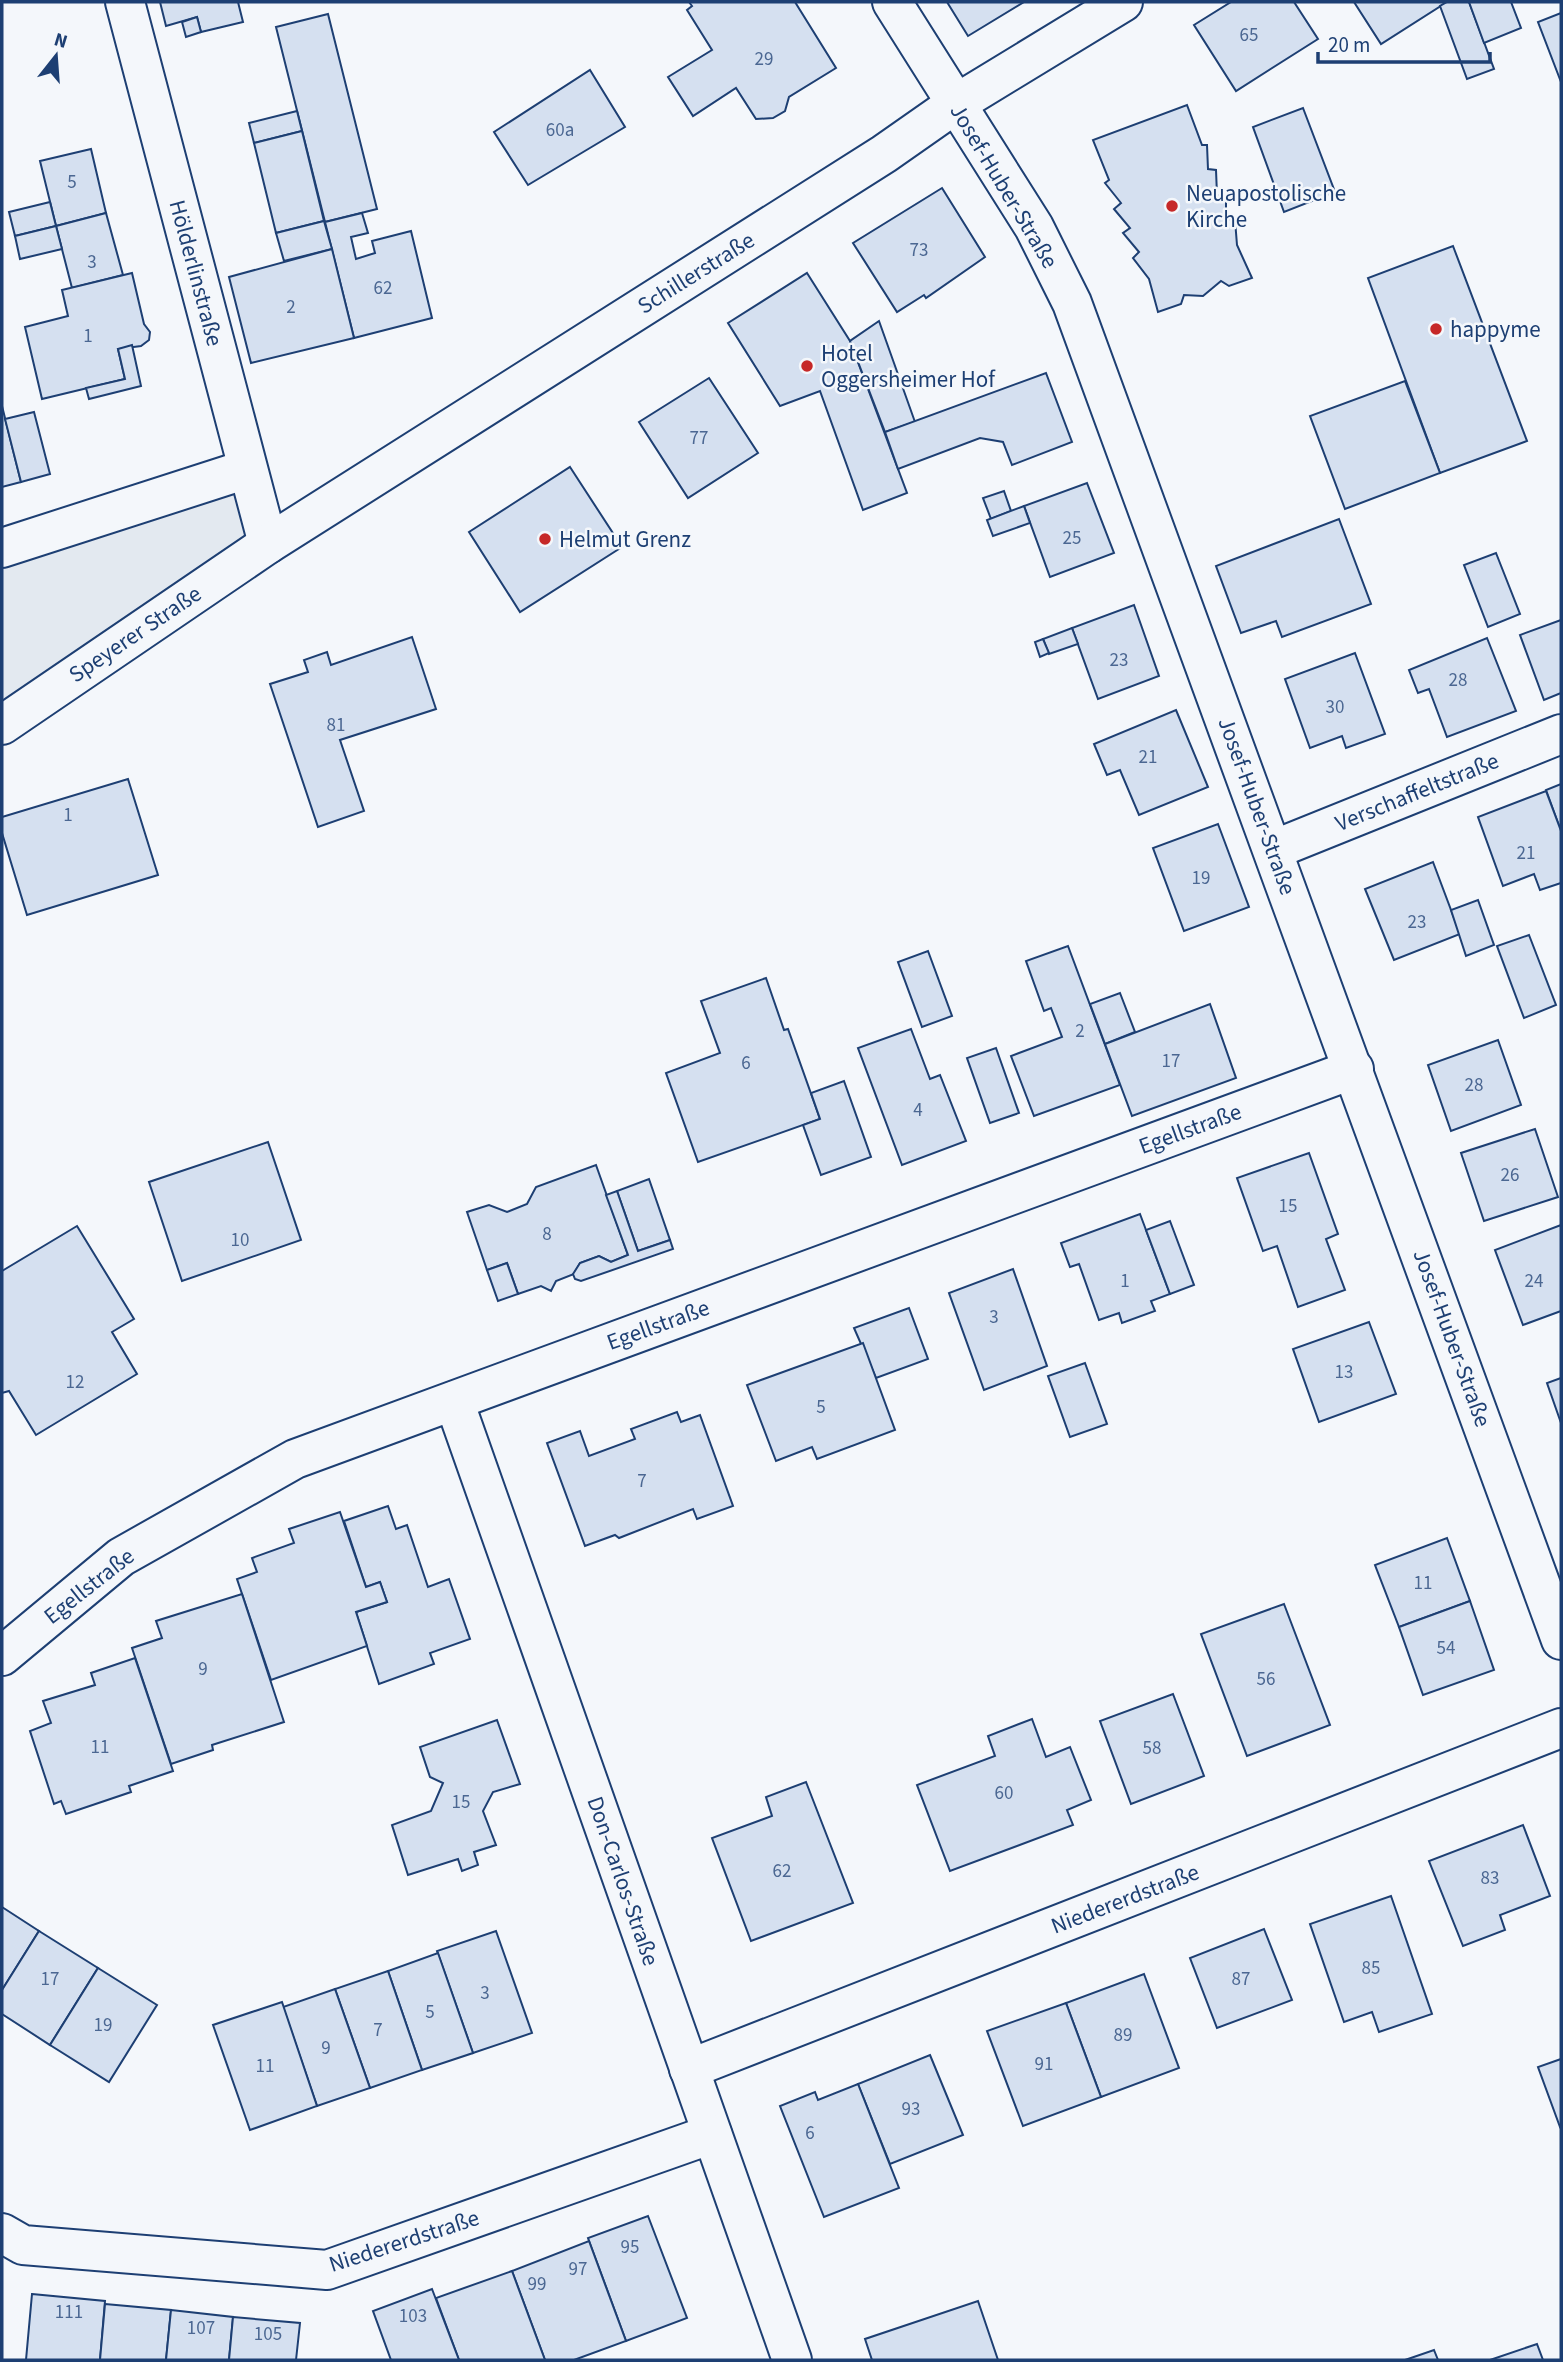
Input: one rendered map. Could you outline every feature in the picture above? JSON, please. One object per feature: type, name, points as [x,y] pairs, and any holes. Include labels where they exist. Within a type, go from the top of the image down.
[{"type":"street","name":"Hölderlinstraße","points":[[125,2],[268,544]]},
{"type":"street","name":"Josef-Huber-Straße","points":[[892,2],[954,105],[1034,227],[1072,303],[1561,1640]]},
{"type":"street","name":"Schillerstraße","points":[[268,544],[884,154],[954,105],[1123,2]]},
{"type":"street","points":[[2,548],[247,469]]},
{"type":"street","name":"Speyerer Straße","points":[[2,725],[268,544]]},
{"type":"street","name":"Verschaffeltstraße","points":[[1273,850],[1561,734]]},
{"type":"street","name":"Egellstraße","points":[[2,1656],[121,1557],[295,1459],[1354,1069]]},
{"type":"street","name":"Don-Carlos-Straße","points":[[454,1401],[792,2360]]},
{"type":"street","name":"Niedererdstraße","points":[[689,2069],[1561,1728]]},
{"type":"street","name":"Niedererdstraße","points":[[2,2233],[23,2245],[327,2270],[712,2134]]},
{"type":"shaded area","points":[[236,491],[249,537],[2,704],[2,566]]},
{"type":"building","points":[[160,2],[238,2],[243,22],[201,32],[197,17],[166,26]]},
{"type":"building","points":[[689,2],[795,2],[836,68],[789,97],[785,111],[773,118],[756,119],[736,88],[693,116],[668,77],[712,50],[687,10],[692,6]]},
{"type":"building","points":[[947,2],[1024,2],[968,36]]},
{"type":"building","points":[[1231,2],[1294,2],[1318,39],[1236,91],[1194,25]]},
{"type":"building","points":[[1354,2],[1447,2],[1381,44]]},
{"type":"building","points":[[1447,2],[1469,2],[1494,69],[1467,79],[1440,6]]},
{"type":"building","points":[[1469,2],[1511,2],[1521,28],[1484,43]]},
{"type":"building","points":[[1561,13],[1561,82],[1538,22]]},
{"type":"building","points":[[328,14],[377,209],[325,222],[276,27]]},
{"type":"building","points":[[197,17],[201,32],[186,37],[182,22]]},
{"type":"building","points":[[590,70],[625,127],[528,185],[494,132]]},
{"type":"building","name":"Neuapostolische Kirche","points":[[1187,105],[1202,145],[1207,145],[1208,169],[1216,170],[1217,195],[1226,195],[1226,219],[1235,220],[1237,245],[1252,278],[1229,286],[1221,281],[1203,296],[1184,295],[1181,304],[1158,312],[1149,279],[1133,258],[1139,252],[1123,233],[1130,228],[1114,209],[1121,203],[1105,183],[1109,180],[1093,140]]},
{"type":"building","points":[[1303,108],[1335,192],[1284,212],[1253,127]]},
{"type":"building","points":[[297,111],[302,131],[254,143],[249,123]]},
{"type":"building","points":[[302,131],[324,221],[276,233],[254,143]]},
{"type":"building","points":[[91,149],[106,213],[56,226],[40,161]]},
{"type":"building","points":[[942,188],[985,257],[926,298],[924,295],[897,312],[853,243]]},
{"type":"building","points":[[50,202],[56,226],[15,236],[9,212]]},
{"type":"building","points":[[106,213],[123,275],[72,288],[56,226]]},
{"type":"building","points":[[362,213],[368,233],[351,237],[356,259],[375,253],[372,241],[411,231],[432,318],[354,338],[325,222]]},
{"type":"building","points":[[324,221],[332,249],[284,261],[276,233]]},
{"type":"building","points":[[56,226],[62,249],[20,259],[15,236]]},
{"type":"building","name":"happyme","points":[[1453,246],[1527,441],[1440,473],[1368,278]]},
{"type":"building","points":[[332,249],[354,338],[251,363],[229,277]]},
{"type":"building","points":[[132,273],[144,324],[150,332],[149,340],[141,346],[118,349],[125,379],[42,399],[25,327],[68,316],[62,290]]},
{"type":"building","name":"Hotel Oggersheimer Hof","points":[[807,273],[850,341],[907,493],[863,510],[820,391],[780,406],[728,323]]},
{"type":"building","points":[[879,321],[915,422],[885,432],[850,341]]},
{"type":"building","points":[[132,345],[141,386],[89,399],[86,388],[125,379],[118,349]]},
{"type":"building","points":[[1046,373],[1072,442],[1012,465],[1003,442],[980,438],[898,469],[885,432]]},
{"type":"building","points":[[709,378],[758,453],[688,498],[639,422]]},
{"type":"building","points":[[1405,381],[1440,473],[1345,509],[1310,416]]},
{"type":"building","points":[[2,406],[21,482],[2,487]]},
{"type":"building","points":[[34,412],[50,474],[21,482],[5,419]]},
{"type":"building","name":"Helmut Grenz","points":[[570,467],[622,547],[520,612],[469,532]]},
{"type":"building","points":[[1087,483],[1114,553],[1050,577],[1024,506]]},
{"type":"building","points":[[1004,491],[1011,511],[991,519],[983,498]]},
{"type":"building","points":[[1024,506],[1030,523],[993,536],[987,520]]},
{"type":"building","points":[[1339,519],[1371,604],[1282,637],[1276,621],[1241,633],[1216,566]]},
{"type":"building","points":[[1496,553],[1520,614],[1488,627],[1464,565]]},
{"type":"building","points":[[1134,605],[1159,676],[1098,699],[1072,628]]},
{"type":"building","points":[[1561,620],[1561,693],[1544,700],[1520,635]]},
{"type":"building","points":[[1072,628],[1078,644],[1049,654],[1043,639]]},
{"type":"building","points":[[412,637],[436,709],[340,740],[364,811],[318,827],[270,684],[308,672],[304,660],[327,652],[331,665]]},
{"type":"building","points":[[1487,638],[1516,711],[1447,737],[1429,689],[1418,693],[1409,670]]},
{"type":"building","points":[[1043,639],[1049,653],[1040,657],[1035,642]]},
{"type":"building","points":[[1355,653],[1385,734],[1346,748],[1342,736],[1310,748],[1285,679]]},
{"type":"building","points":[[1176,710],[1208,787],[1139,815],[1120,770],[1107,775],[1094,744]]},
{"type":"building","points":[[128,779],[158,875],[27,915],[2,833],[2,817]]},
{"type":"building","points":[[1561,784],[1561,831],[1546,790]]},
{"type":"building","points":[[1546,791],[1561,831],[1561,883],[1540,890],[1534,874],[1503,886],[1478,817]]},
{"type":"building","points":[[1218,824],[1249,907],[1184,931],[1153,848]]},
{"type":"building","points":[[1433,862],[1460,934],[1394,960],[1365,889]]},
{"type":"building","points":[[1478,900],[1494,945],[1466,956],[1451,910]]},
{"type":"building","points":[[1529,935],[1556,1005],[1524,1018],[1497,946]]},
{"type":"building","points":[[1068,946],[1120,1085],[1034,1116],[1011,1056],[1062,1037],[1051,1008],[1044,1011],[1026,961]]},
{"type":"building","points":[[928,951],[952,1016],[922,1027],[898,962]]},
{"type":"building","points":[[766,978],[784,1030],[788,1029],[820,1119],[698,1162],[666,1073],[720,1053],[701,1001]]},
{"type":"building","points":[[1120,993],[1135,1032],[1105,1044],[1090,1004]]},
{"type":"building","points":[[1210,1004],[1236,1078],[1132,1116],[1105,1044]]},
{"type":"building","points":[[911,1029],[930,1079],[940,1075],[966,1141],[902,1165],[858,1048]]},
{"type":"building","points":[[1498,1040],[1521,1105],[1451,1131],[1428,1065]]},
{"type":"building","points":[[996,1048],[1019,1113],[990,1123],[967,1058]]},
{"type":"building","points":[[844,1081],[871,1157],[821,1175],[803,1125],[820,1119],[811,1093]]},
{"type":"building","points":[[1535,1129],[1558,1197],[1484,1221],[1461,1153]]},
{"type":"building","points":[[268,1142],[301,1240],[182,1281],[149,1182]]},
{"type":"building","points":[[1309,1153],[1338,1234],[1326,1239],[1345,1290],[1298,1307],[1277,1246],[1263,1251],[1237,1178]]},
{"type":"building","points":[[596,1165],[628,1255],[611,1262],[599,1256],[580,1263],[574,1274],[556,1281],[551,1291],[541,1286],[518,1294],[507,1263],[487,1270],[467,1212],[489,1205],[507,1212],[527,1204],[536,1187]]},
{"type":"building","points":[[649,1179],[670,1240],[638,1251],[617,1191]]},
{"type":"building","points":[[617,1191],[638,1251],[670,1240],[673,1249],[581,1281],[575,1279],[573,1274],[580,1263],[599,1256],[611,1262],[628,1255],[606,1195]]},
{"type":"building","points":[[1140,1214],[1170,1294],[1151,1301],[1155,1311],[1122,1323],[1119,1313],[1099,1320],[1079,1264],[1070,1267],[1061,1243]]},
{"type":"building","points":[[1170,1221],[1194,1285],[1170,1294],[1146,1230]]},
{"type":"building","points":[[1561,1225],[1561,1311],[1523,1325],[1495,1250]]},
{"type":"building","points":[[77,1226],[134,1319],[112,1332],[137,1374],[36,1435],[9,1391],[2,1393],[2,1271]]},
{"type":"building","points":[[507,1263],[518,1294],[498,1301],[487,1270]]},
{"type":"building","points":[[1013,1269],[1047,1366],[984,1390],[949,1293]]},
{"type":"building","points":[[909,1308],[928,1359],[876,1378],[854,1328]]},
{"type":"building","points":[[1369,1322],[1396,1394],[1319,1422],[1293,1349]]},
{"type":"building","points":[[863,1343],[895,1430],[817,1459],[812,1447],[776,1461],[747,1385]]},
{"type":"building","points":[[1085,1363],[1107,1424],[1070,1437],[1048,1376]]},
{"type":"building","points":[[1561,1378],[1561,1423],[1547,1383]]},
{"type":"building","points":[[677,1412],[681,1422],[700,1415],[733,1506],[697,1519],[693,1509],[619,1538],[615,1535],[585,1546],[547,1443],[580,1431],[589,1456],[635,1439],[631,1429]]},
{"type":"building","points":[[388,1506],[396,1529],[407,1525],[428,1587],[449,1579],[470,1639],[430,1653],[434,1664],[379,1684],[356,1612],[387,1602],[380,1582],[366,1587],[344,1521]]},
{"type":"building","points":[[340,1512],[366,1587],[380,1582],[387,1602],[356,1612],[367,1646],[271,1680],[237,1579],[257,1572],[252,1558],[294,1543],[289,1529]]},
{"type":"building","points":[[1447,1538],[1470,1601],[1399,1627],[1375,1565]]},
{"type":"building","points":[[242,1594],[284,1722],[212,1745],[213,1750],[171,1764],[132,1648],[162,1638],[156,1621]]},
{"type":"building","points":[[1470,1601],[1494,1670],[1423,1695],[1399,1627]]},
{"type":"building","points":[[1284,1604],[1330,1725],[1247,1756],[1201,1634]]},
{"type":"building","points":[[135,1658],[173,1771],[129,1786],[131,1792],[66,1814],[61,1801],[54,1804],[30,1731],[51,1723],[43,1701],[95,1685],[91,1673]]},
{"type":"building","points":[[1173,1694],[1204,1776],[1131,1804],[1100,1721]]},
{"type":"building","points":[[1032,1719],[1046,1757],[1070,1747],[1091,1800],[1067,1810],[1073,1825],[950,1871],[917,1785],[995,1756],[988,1736]]},
{"type":"building","points":[[497,1720],[520,1784],[493,1792],[483,1811],[496,1845],[474,1852],[478,1865],[462,1871],[458,1859],[408,1875],[392,1825],[431,1811],[443,1783],[430,1777],[420,1747]]},
{"type":"building","points":[[806,1782],[853,1903],[751,1941],[712,1838],[772,1816],[766,1797]]},
{"type":"building","points":[[1523,1825],[1550,1896],[1500,1915],[1505,1930],[1463,1946],[1429,1861]]},
{"type":"building","points":[[1391,1896],[1432,2014],[1379,2032],[1372,2012],[1344,2022],[1310,1924]]},
{"type":"building","points":[[2,1907],[39,1931],[2,1990]]},
{"type":"building","points":[[1264,1929],[1292,2000],[1217,2028],[1190,1958]]},
{"type":"building","points":[[39,1931],[98,1968],[50,2045],[2,2014],[2,1990]]},
{"type":"building","points":[[496,1931],[532,2033],[473,2053],[437,1951]]},
{"type":"building","points":[[438,1953],[473,2053],[422,2070],[388,1971]]},
{"type":"building","points":[[98,1968],[157,2005],[109,2082],[50,2045]]},
{"type":"building","points":[[388,1971],[422,2070],[370,2088],[335,1989]]},
{"type":"building","points":[[1144,1974],[1179,2068],[1101,2097],[1066,2003]]},
{"type":"building","points":[[335,1989],[370,2088],[317,2106],[283,2007]]},
{"type":"building","points":[[282,2002],[317,2106],[250,2130],[213,2025]]},
{"type":"building","points":[[1066,2003],[1101,2097],[1023,2126],[987,2031]]},
{"type":"building","points":[[930,2055],[963,2135],[890,2164],[858,2084]]},
{"type":"building","points":[[1561,2059],[1561,2126],[1560,2127],[1538,2067]]},
{"type":"building","points":[[858,2084],[899,2188],[824,2217],[780,2106],[815,2092],[818,2100]]},
{"type":"building","points":[[648,2216],[687,2318],[626,2341],[588,2238]]},
{"type":"building","points":[[589,2241],[626,2341],[574,2360],[545,2360],[512,2271]]},
{"type":"building","points":[[512,2271],[545,2360],[459,2360],[436,2298]]},
{"type":"building","points":[[432,2289],[459,2360],[391,2360],[373,2311]]},
{"type":"building","points":[[32,2294],[105,2301],[100,2360],[26,2360]]},
{"type":"building","points":[[978,2301],[998,2360],[872,2360],[865,2339]]},
{"type":"building","points":[[105,2304],[171,2310],[166,2360],[100,2360]]},
{"type":"building","points":[[171,2310],[233,2317],[229,2360],[166,2360]]},
{"type":"building","points":[[233,2317],[300,2323],[296,2360],[229,2360]]},
{"type":"building","points":[[1537,2344],[1543,2360],[1490,2360]]},
{"type":"building","points":[[1434,2350],[1438,2360],[1405,2360]]},
{"type":"place","name":"Neuapostolische Kirche","points":[[1172,206]]},
{"type":"place","name":"happyme","points":[[1436,329]]},
{"type":"place","name":"Hotel Oggersheimer Hof","points":[[807,366]]},
{"type":"place","name":"Helmut Grenz","points":[[545,539]]}]
